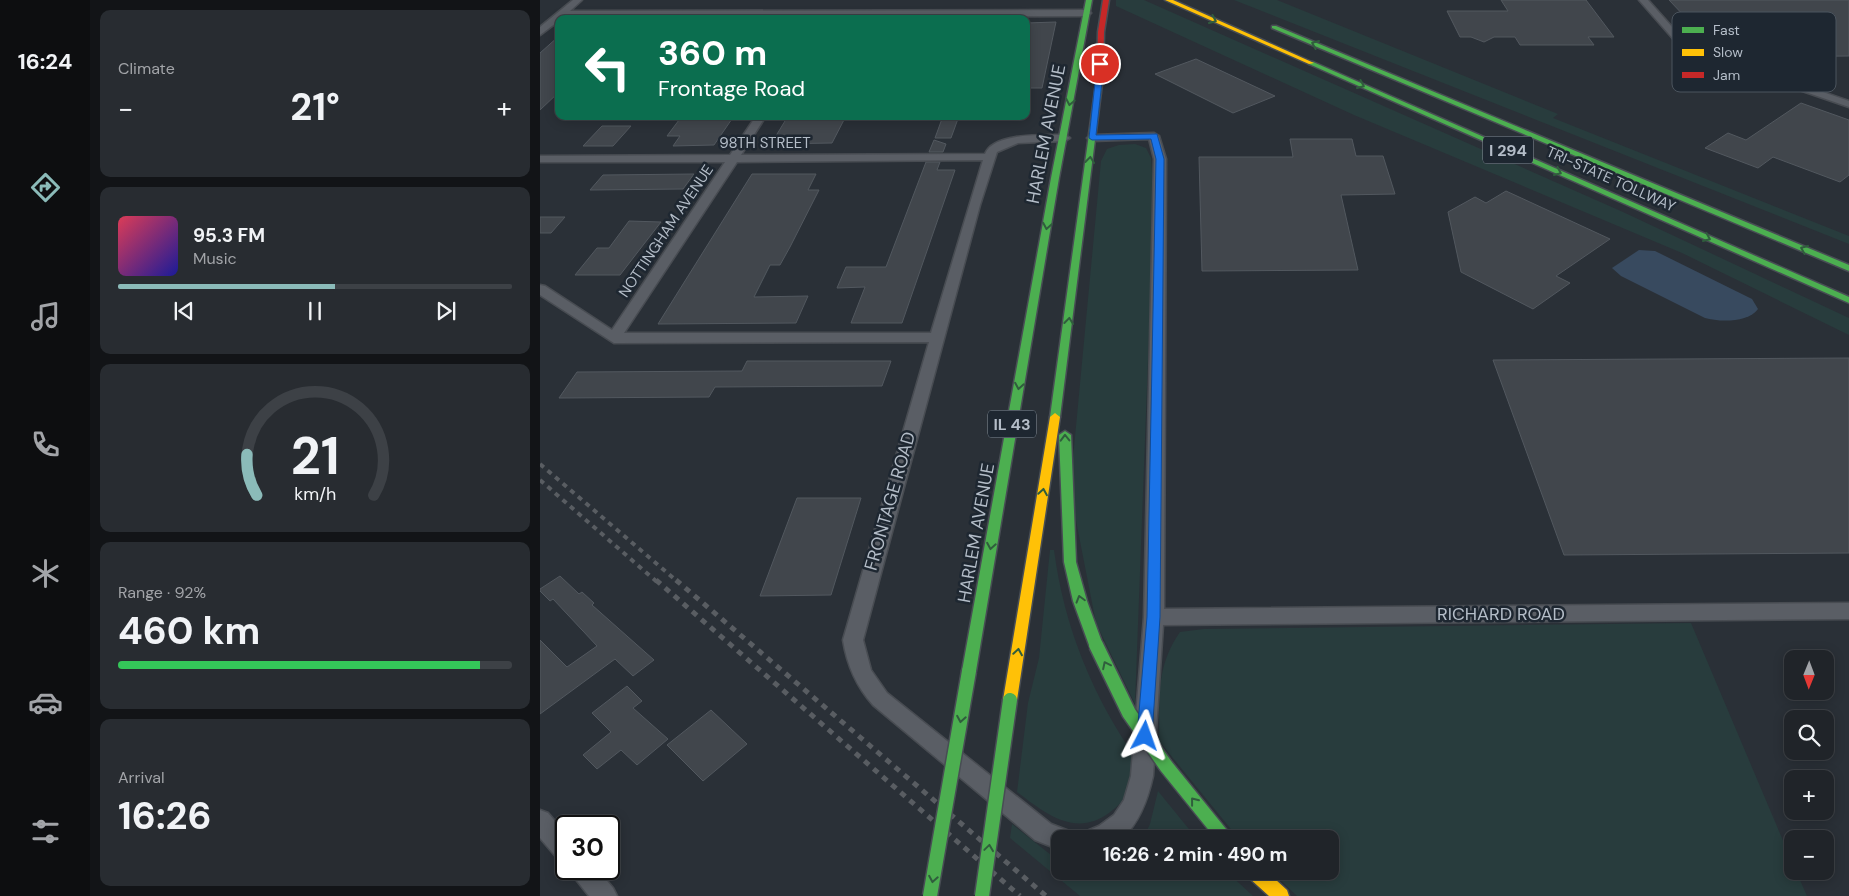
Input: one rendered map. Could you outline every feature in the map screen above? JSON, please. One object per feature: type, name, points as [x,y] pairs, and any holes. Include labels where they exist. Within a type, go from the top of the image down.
[{"type":"main road","name":"HARLEM AVENUE","points":[[930,896],[1055,178],[1065,138],[1089,0]]},
{"type":"main road","name":"IL 43","points":[[982,896],[1010,700],[1063,369],[1100,79],[1106,0]]},
{"type":"main road","name":"TRI-STATE TOLLWAY","points":[[1168,0],[1849,300]]},
{"type":"main road","points":[[1086,13],[1104,12]]},
{"type":"main road","name":"TRI-STATE TOLLWAY","points":[[1265,23],[1849,268]]},
{"type":"main road","points":[[1420,88],[1526,124],[1703,194]]},
{"type":"main road","points":[[1063,369],[1067,528],[1070,562],[1080,601],[1096,645],[1129,713],[1166,766],[1218,830]]},
{"type":"main road","points":[[1264,880],[1281,896]]},
{"type":"street","points":[[561,14],[578,0]]},
{"type":"street","points":[[1643,0],[1672,32]]},
{"type":"street","points":[[1018,12],[1023,2]]},
{"type":"street","points":[[875,15],[1018,12],[1086,13]]},
{"type":"street","points":[[561,14],[694,15]]},
{"type":"street","points":[[540,32],[555,19]]},
{"type":"street","points":[[1814,92],[1849,104]]},
{"type":"street","name":"NOTTINGHAM AVENUE","points":[[614,338],[758,120]]},
{"type":"street","points":[[1092,138],[1154,136],[1160,159],[1154,617],[1142,776],[1138,797],[1131,813],[1115,830]]},
{"type":"street","points":[[989,157],[992,150],[1007,143],[1027,139],[1065,138]]},
{"type":"street","name":"98TH STREET","points":[[540,159],[989,157]]},
{"type":"street","name":"FRONTAGE ROAD","points":[[989,157],[852,640],[855,655],[869,687],[880,699],[1043,832],[1051,835]]},
{"type":"street","points":[[540,289],[614,338],[937,337]]},
{"type":"street","name":"RICHARD ROAD","points":[[1154,617],[1849,611]]},
{"type":"street","points":[[540,821],[555,838]]},
{"type":"street","points":[[591,880],[605,896]]},
{"type":"green space","points":[[1116,0],[1144,0],[1623,212],[1849,318],[1849,335],[1682,253],[1354,115],[1116,6]]},
{"type":"green space","points":[[1234,0],[1277,0],[1558,114],[1553,118],[1849,236],[1849,244]]},
{"type":"green space","points":[[1135,144],[1146,148],[1151,158],[1154,201],[1135,704],[1096,623],[1070,490],[1101,161],[1107,149],[1119,145]]},
{"type":"green space","points":[[1050,550],[1054,550],[1065,606],[1083,660],[1107,711],[1137,760],[1128,794],[1124,799],[1109,813],[1096,820],[1084,823],[1072,823],[1061,820],[1038,808],[1017,792],[1028,703],[1039,658]]},
{"type":"green space","points":[[1691,623],[1784,843],[1784,880],[1800,880],[1807,896],[1297,896],[1280,880],[1339,880],[1339,830],[1232,830],[1159,741],[1160,684],[1166,658],[1180,632],[1204,629]]},
{"type":"green space","points":[[1158,791],[1190,830],[1147,830]]},
{"type":"green space","points":[[1012,824],[1051,855],[1051,872],[1010,838]]},
{"type":"green space","points":[[1061,880],[1236,880],[1253,896],[1080,896]]},
{"type":"water","points":[[1639,250],[1655,251],[1752,299],[1758,309],[1753,314],[1741,319],[1725,321],[1705,318],[1621,276],[1612,268]]},
{"type":"building","points":[[1501,0],[1586,0],[1614,37],[1588,37],[1594,45],[1520,45],[1515,37],[1494,37],[1484,42],[1471,37],[1460,37],[1447,11],[1508,11]]},
{"type":"building","points":[[1669,0],[1849,0],[1849,56],[1836,56],[1836,12],[1680,12]]},
{"type":"building","points":[[1056,22],[1042,88],[1030,88],[1030,23]]},
{"type":"building","points":[[555,40],[555,96],[540,110],[540,53]]},
{"type":"building","points":[[1196,59],[1275,96],[1233,113],[1155,74]]},
{"type":"building","points":[[1801,103],[1849,120],[1849,175],[1840,182],[1773,157],[1758,168],[1705,148],[1728,133],[1746,140]]},
{"type":"building","points":[[679,120],[731,120],[714,145],[673,146],[680,136],[667,136]]},
{"type":"building","points":[[786,120],[844,120],[832,143],[771,144]]},
{"type":"building","points":[[942,120],[958,120],[951,138],[935,138]]},
{"type":"building","points":[[602,126],[631,126],[613,146],[583,146]]},
{"type":"building","points":[[1290,139],[1352,139],[1356,156],[1383,156],[1395,194],[1341,195],[1358,270],[1202,271],[1199,157],[1293,157]]},
{"type":"building","points":[[934,140],[946,144],[943,152],[929,152]]},
{"type":"building","points":[[926,162],[940,162],[937,170],[955,170],[902,323],[851,323],[865,287],[837,288],[846,267],[886,267]]},
{"type":"building","points":[[694,174],[683,189],[590,190],[603,175]]},
{"type":"building","points":[[752,174],[816,174],[808,190],[819,190],[780,265],[770,265],[754,297],[808,296],[796,323],[658,324]]},
{"type":"building","points":[[1506,191],[1610,239],[1556,276],[1570,283],[1533,309],[1461,272],[1448,212],[1475,197],[1486,203]]},
{"type":"building","points":[[540,217],[565,217],[551,233],[540,233]]},
{"type":"building","points":[[629,221],[661,222],[620,275],[575,275],[597,248],[609,248]]},
{"type":"building","points":[[1849,358],[1849,553],[1564,555],[1493,360]]},
{"type":"building","points":[[747,361],[891,361],[882,386],[715,387],[709,397],[559,398],[577,372],[742,371]]},
{"type":"building","points":[[797,498],[861,498],[831,595],[760,596]]},
{"type":"building","points":[[560,576],[579,594],[582,592],[594,603],[592,605],[654,660],[633,676],[615,659],[540,714],[540,640],[567,667],[597,646],[553,599],[550,601],[540,591],[540,589]]},
{"type":"building","points":[[627,686],[642,701],[633,708],[668,739],[637,765],[621,750],[597,769],[583,755],[611,732],[592,713]]},
{"type":"building","points":[[711,710],[747,744],[703,781],[667,745]]},
{"type":"railway","points":[[540,464],[678,582]]},
{"type":"railway","points":[[540,480],[657,582]]},
{"type":"railway","points":[[656,580],[1020,896]]},
{"type":"railway","points":[[676,580],[1046,896]]},
{"type":"traffic: fast","points":[[969,671],[1055,178],[1089,0]]},
{"type":"traffic: fast","points":[[1274,27],[1849,268]]},
{"type":"traffic: fast","points":[[1311,63],[1849,300]]},
{"type":"traffic: fast","points":[[1055,417],[1100,76]]},
{"type":"traffic: fast","points":[[1065,435],[1070,562],[1080,601],[1096,645]]},
{"type":"traffic: fast","points":[[1096,645],[1129,713],[1166,766],[1218,830]]},
{"type":"traffic: fast","points":[[930,896],[969,671]]},
{"type":"traffic: fast","points":[[982,896],[1010,700]]},
{"type":"traffic: slow","points":[[1168,0],[1311,63]]},
{"type":"traffic: slow","points":[[1010,700],[1055,417]]},
{"type":"traffic: slow","points":[[1264,880],[1281,896]]},
{"type":"traffic: jam","points":[[1100,76],[1101,32],[1106,0]]},
{"type":"route","points":[[1100,64],[1100,79],[1092,138],[1154,136],[1160,159],[1154,617],[1145,736]]}]
